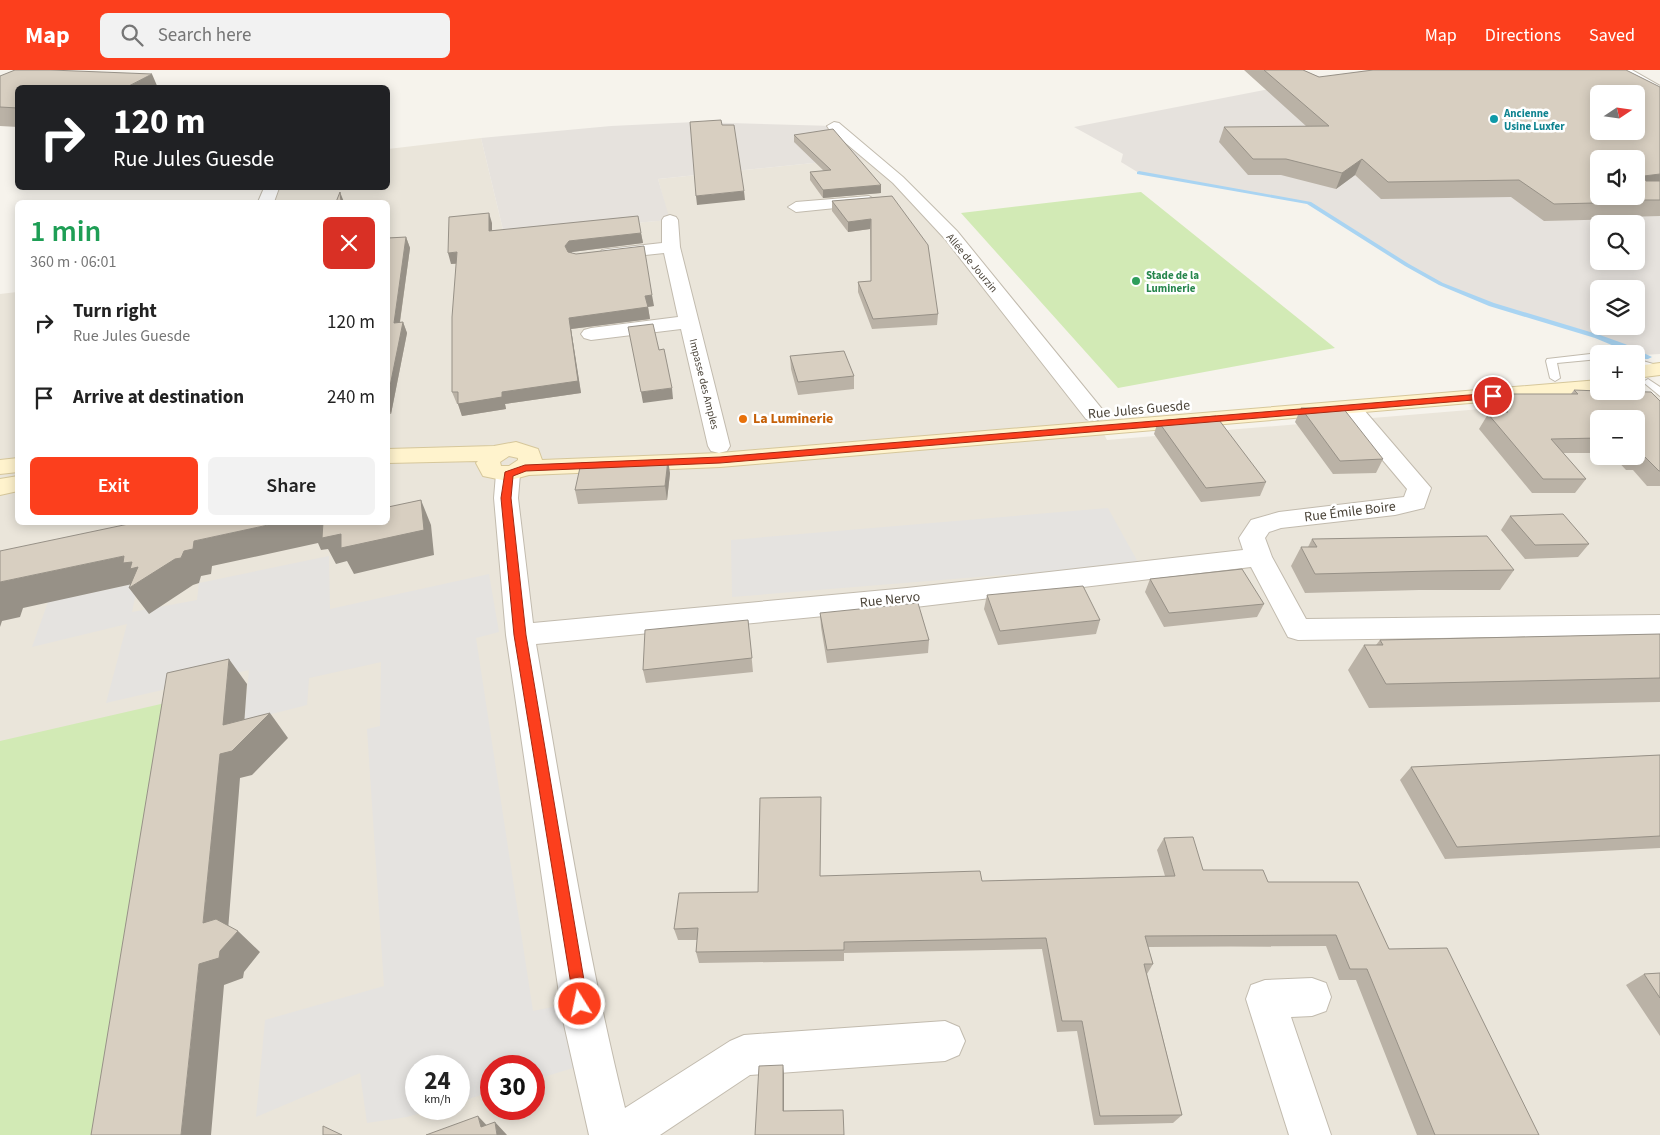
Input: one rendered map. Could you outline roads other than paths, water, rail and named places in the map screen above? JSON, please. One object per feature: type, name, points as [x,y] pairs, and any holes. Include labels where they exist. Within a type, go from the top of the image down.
[{"type":"main road","name":"Rue Jules Guesde","points":[[390,470],[510,463],[1094,414],[1590,376]]},
{"type":"main road","name":"Rue Jules Guesde","points":[[390,456],[510,463],[720,460],[1590,387]]},
{"type":"main road","points":[[0,467],[15,465]]},
{"type":"main road","points":[[0,487],[15,484]]},
{"type":"street","name":"Allée de Jourzin","points":[[834,126],[898,179],[915,197],[983,274],[1094,414]]},
{"type":"street","points":[[796,207],[915,197]]},
{"type":"street","name":"Impasse des Amples","points":[[670,220],[671,247],[719,446]]},
{"type":"street","points":[[587,256],[671,247]]},
{"type":"street","name":"Impasse des Amples","points":[[591,334],[688,322]]},
{"type":"street","name":"Rue Émile Boire","points":[[1259,557],[1252,538],[1260,526],[1279,520],[1395,507],[1415,502],[1419,488],[1350,408]]},
{"type":"street","points":[[510,463],[506,498],[520,635],[583,1020],[610,1135]]},
{"type":"street","points":[[1259,557],[1298,630],[1660,625]]},
{"type":"street","name":"Rue Nervo","points":[[520,635],[907,598],[1259,557]]},
{"type":"street","points":[[1310,1135],[1265,999],[1312,997]]},
{"type":"street","points":[[622,1135],[744,1055],[945,1041]]},
{"type":"lane","points":[[1628,70],[1660,89]]},
{"type":"lane","points":[[1555,378],[1551,361],[1590,357]]},
{"type":"waterway","points":[[1139,173],[1309,203],[1407,265],[1441,284],[1492,304],[1597,336],[1648,357]]},
{"type":"place","name":"Ancienne Usine Luxfer","points":[[1494,119]]},
{"type":"place","name":"Stade de la Luminerie","points":[[1136,281]]},
{"type":"place","name":"La Luminerie","points":[[743,419]]}]
